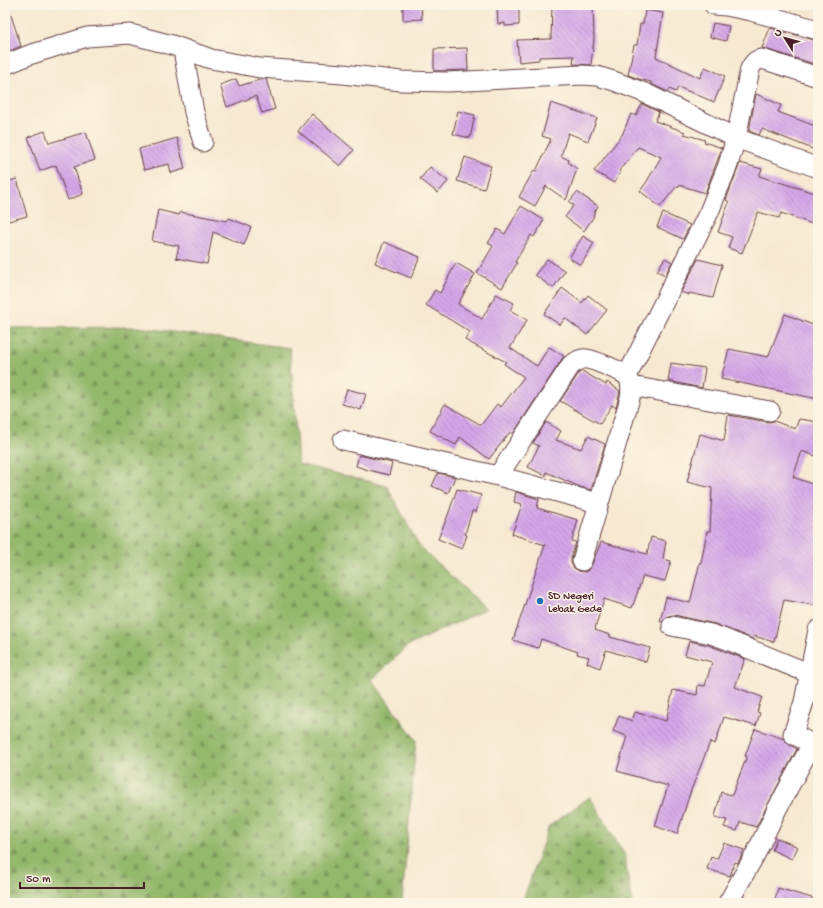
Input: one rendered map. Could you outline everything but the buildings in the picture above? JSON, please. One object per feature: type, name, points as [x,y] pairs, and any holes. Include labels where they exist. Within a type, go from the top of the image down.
[{"type":"street","points":[[714,5],[745,10],[818,30]]},
{"type":"street","points":[[5,65],[29,55],[87,37],[130,34],[172,45],[211,59],[260,68],[401,80],[447,82],[582,74],[597,76],[614,81],[645,93],[736,138],[818,168]]},
{"type":"street","points":[[183,50],[194,112],[203,142]]},
{"type":"street","points":[[582,561],[630,398],[629,381],[709,212],[725,173],[736,138],[750,69],[753,63],[762,59],[818,77]]},
{"type":"street","points":[[498,476],[572,365],[579,360],[587,359],[617,370],[629,381],[770,411]]},
{"type":"street","points":[[343,440],[498,476],[598,503]]},
{"type":"street","points":[[672,626],[711,634],[814,676]]},
{"type":"street","points":[[728,903],[756,853],[777,809],[812,744],[793,734],[814,676],[818,630]]},
{"type":"green space","points":[[138,327],[290,348],[298,464],[387,486],[419,546],[486,609],[407,646],[372,680],[416,740],[402,903],[5,903],[5,328]]},
{"type":"green space","points":[[590,797],[624,854],[632,903],[522,903],[549,826]]},
{"type":"place","name":"SD Negeri Lebak Gede","points":[[540,601]]}]
